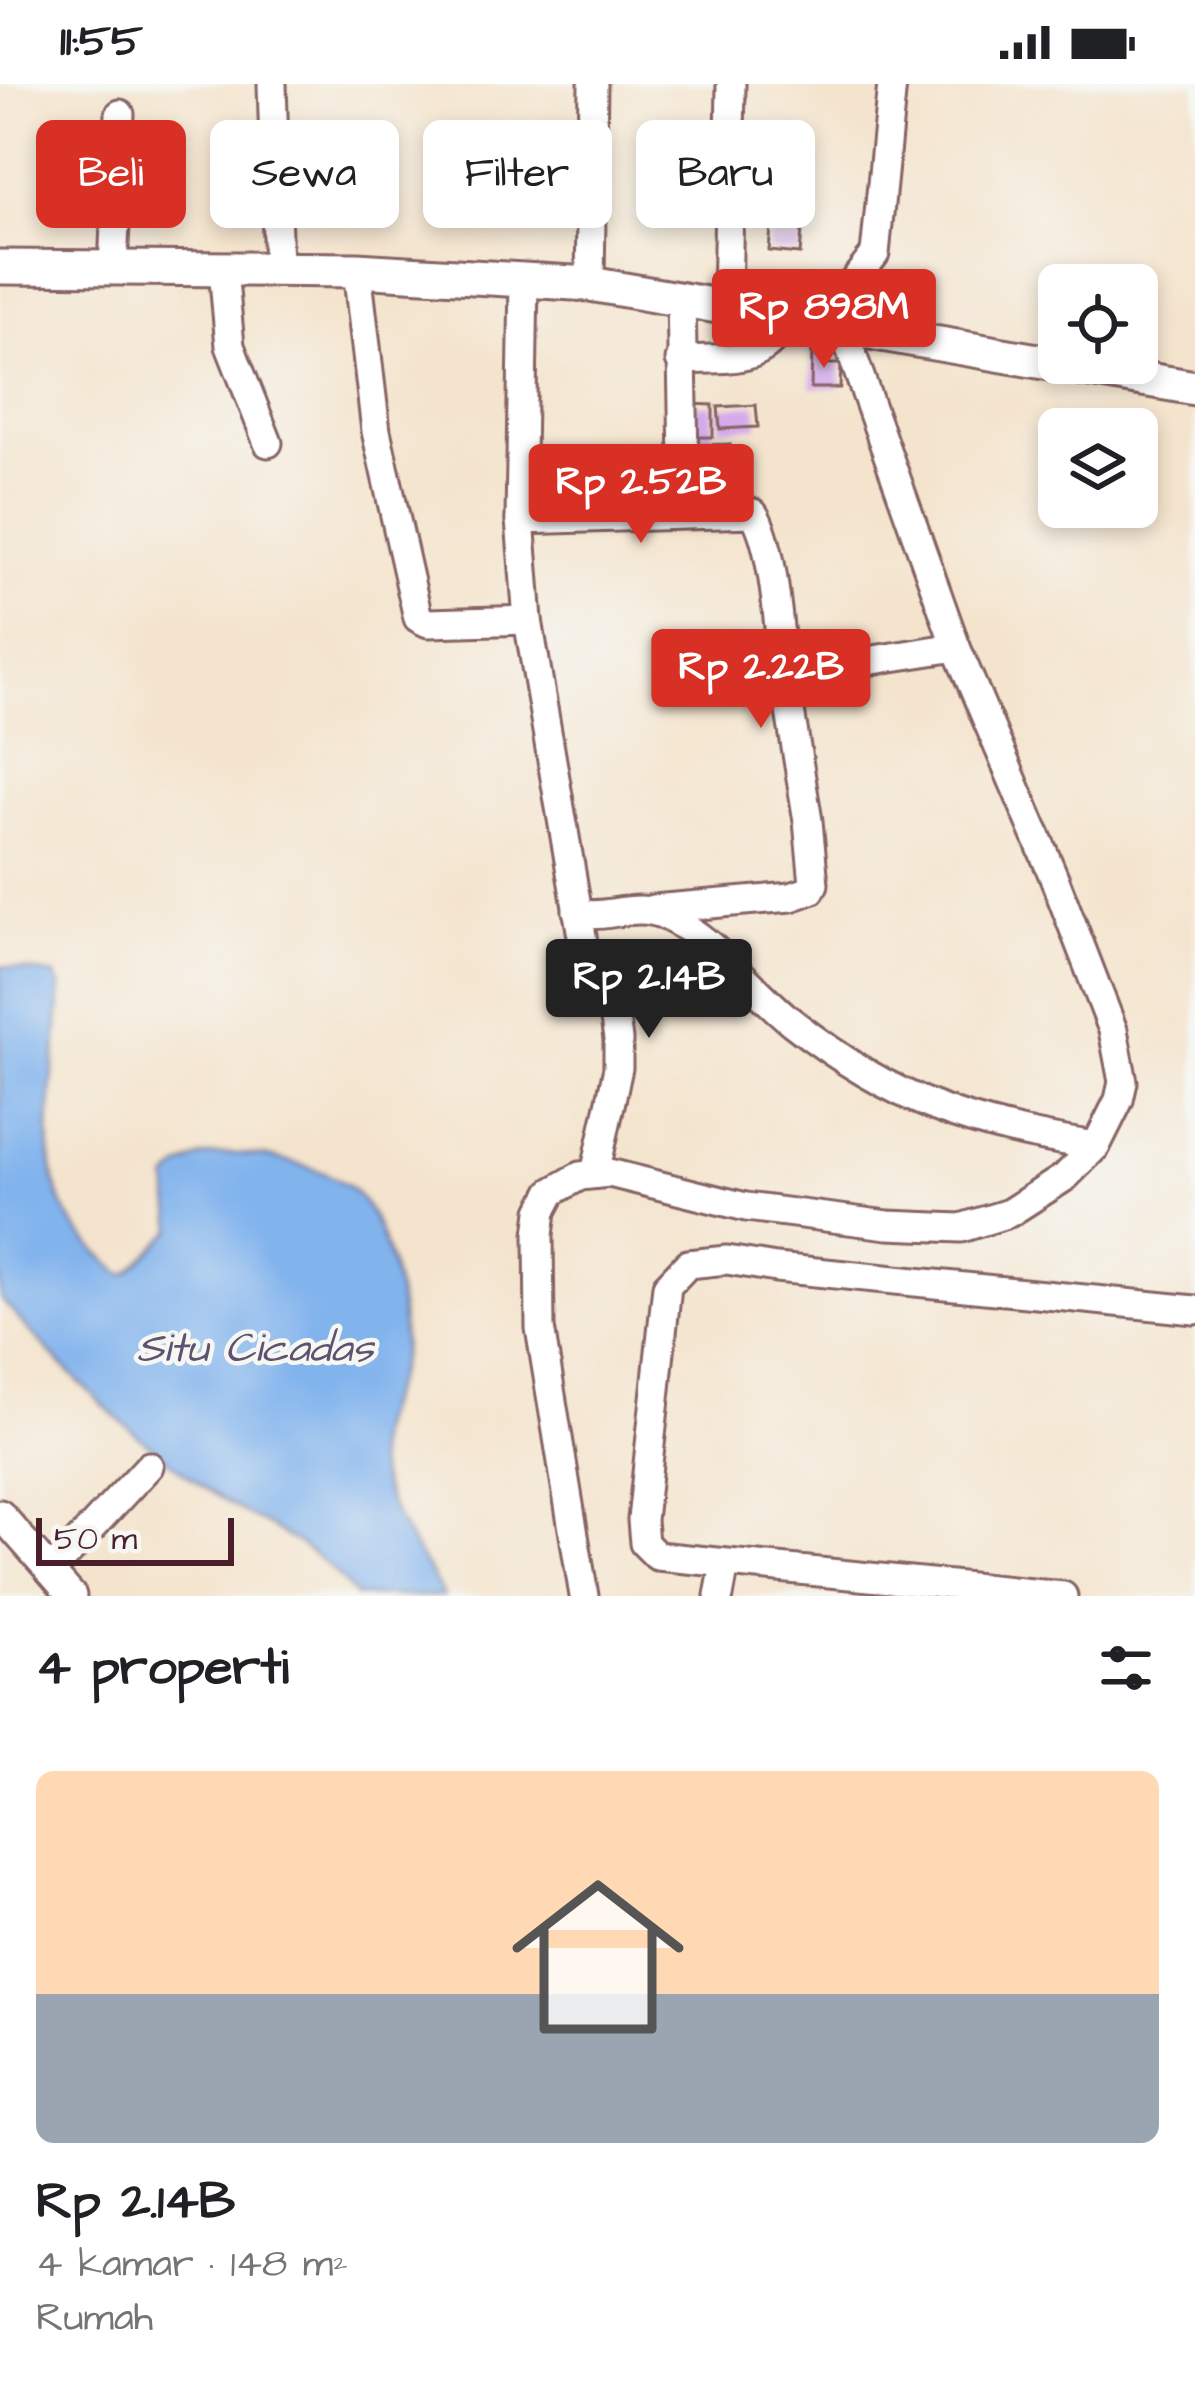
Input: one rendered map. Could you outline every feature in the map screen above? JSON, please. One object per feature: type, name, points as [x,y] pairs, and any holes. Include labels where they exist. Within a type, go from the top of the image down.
[{"type":"main road","points":[[0,267],[357,270],[590,284],[1195,388]]},
{"type":"street","points":[[272,84],[278,269]]},
{"type":"street","points":[[590,284],[593,84]]},
{"type":"street","points":[[727,306],[731,84]]},
{"type":"street","points":[[584,1596],[540,1328],[539,1235],[542,1210],[552,1192],[580,1176],[609,1173],[746,1208],[888,1226],[961,1228],[1009,1213],[1065,1178],[1096,1146],[1119,1100],[1120,1057],[1053,875],[956,646],[832,324],[875,254],[892,84]]},
{"type":"street","points":[[113,268],[120,114]]},
{"type":"street","points":[[223,269],[230,346],[268,443]]},
{"type":"street","points":[[357,270],[376,431],[418,618],[428,623],[528,620]]},
{"type":"street","points":[[524,278],[520,520],[528,620],[584,948],[614,1012],[618,1039],[618,1068],[595,1174]]},
{"type":"street","points":[[681,297],[684,462]]},
{"type":"street","points":[[680,361],[751,356],[770,346],[787,316]]},
{"type":"street","points":[[520,520],[743,510],[759,521],[769,565],[814,884],[811,890],[791,897],[627,908],[586,916],[578,911]]},
{"type":"street","points":[[784,674],[956,646]]},
{"type":"street","points":[[647,910],[709,944],[793,1023],[899,1091],[972,1123],[1096,1146]]},
{"type":"street","points":[[1063,1596],[657,1556],[644,1543],[642,1520],[667,1286],[688,1264],[727,1260],[1195,1310]]},
{"type":"street","points":[[52,1570],[148,1466]]},
{"type":"street","points":[[0,1514],[72,1596]]},
{"type":"street","points":[[719,1596],[725,1564]]},
{"type":"water","name":"Situ Cicadas","points":[[0,966],[55,975],[60,986],[49,1128],[55,1184],[76,1228],[121,1274],[128,1273],[173,1230],[168,1180],[196,1159],[228,1154],[289,1161],[338,1180],[361,1199],[383,1240],[401,1317],[401,1358],[379,1423],[377,1465],[396,1516],[444,1596],[355,1596],[322,1561],[225,1502],[149,1445],[72,1375],[0,1298]]},
{"type":"building","points":[[771,228],[802,228],[800,254],[769,251]]},
{"type":"building","points":[[812,350],[828,350],[828,364],[841,364],[840,388],[811,388]]},
{"type":"building","points":[[689,404],[713,405],[713,437],[689,437]]},
{"type":"building","points":[[756,405],[758,427],[720,429],[718,407]]},
{"type":"building","points":[[730,444],[731,458],[698,459],[697,445]]}]
